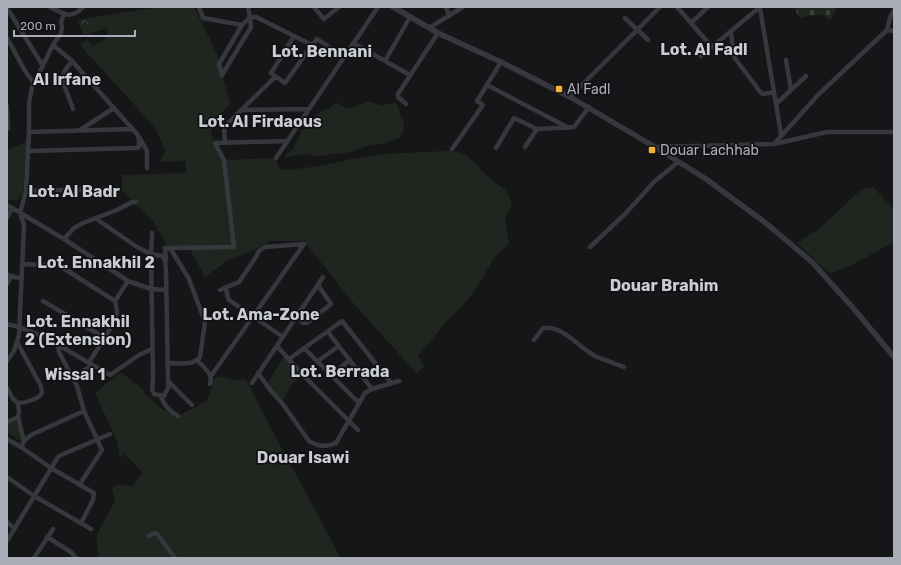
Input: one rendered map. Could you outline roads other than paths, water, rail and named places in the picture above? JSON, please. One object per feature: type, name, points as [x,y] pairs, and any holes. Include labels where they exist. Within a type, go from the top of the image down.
[{"type":"street","points":[[50,7],[64,14],[73,15],[83,7]]},
{"type":"street","points":[[200,7],[203,18],[242,25]]},
{"type":"street","points":[[248,7],[250,17],[251,27],[222,75],[219,64],[242,25],[250,17],[256,17],[312,45]]},
{"type":"street","points":[[314,7],[324,19],[339,7]]},
{"type":"street","points":[[276,158],[378,7]]},
{"type":"street","points":[[393,7],[428,28],[501,62],[589,107],[655,147],[731,197],[767,224],[808,259],[854,309],[894,358]]},
{"type":"street","points":[[446,7],[449,16]]},
{"type":"street","points":[[428,28],[463,7]]},
{"type":"street","points":[[570,97],[660,7]]},
{"type":"street","points":[[677,7],[712,47]]},
{"type":"street","points":[[691,23],[708,7]]},
{"type":"street","points":[[7,8],[42,66]]},
{"type":"street","points":[[701,56],[760,8]]},
{"type":"street","points":[[760,8],[781,134]]},
{"type":"street","points":[[774,144],[781,134],[818,95],[887,30],[894,10]]},
{"type":"street","points":[[7,361],[17,342],[19,327],[24,226],[20,213],[26,191],[29,150],[30,94],[42,66],[61,33],[61,22],[64,14]]},
{"type":"street","points":[[385,61],[410,17]]},
{"type":"street","points":[[625,18],[648,40]]},
{"type":"street","points":[[887,30],[894,31]]},
{"type":"street","points":[[731,32],[734,57],[761,93],[764,94],[774,92]]},
{"type":"street","points":[[406,104],[398,97],[398,94],[438,33]]},
{"type":"street","points":[[294,36],[271,73],[285,83],[317,39],[344,57]]},
{"type":"street","points":[[7,38],[34,83]]},
{"type":"street","points":[[353,43],[410,75]]},
{"type":"street","points":[[53,45],[72,61],[138,136],[147,152],[147,168]]},
{"type":"street","points":[[786,60],[791,90]]},
{"type":"street","points":[[72,61],[64,72],[62,80],[73,109]]},
{"type":"street","points":[[452,149],[483,105],[477,101],[501,62]]},
{"type":"street","points":[[776,104],[806,76]]},
{"type":"street","points":[[224,142],[224,127],[275,77]]},
{"type":"street","points":[[487,86],[569,128]]},
{"type":"street","points":[[7,106],[7,129]]},
{"type":"street","points":[[496,148],[514,118],[537,129],[569,128],[574,127],[589,107]]},
{"type":"street","points":[[78,131],[114,108]]},
{"type":"street","points":[[242,110],[309,109]]},
{"type":"street","points":[[29,132],[132,129]]},
{"type":"street","points":[[526,147],[537,129]]},
{"type":"street","points":[[655,147],[774,144],[827,132],[894,132]]},
{"type":"street","points":[[29,150],[138,147],[138,136]]},
{"type":"street","points":[[167,248],[234,247],[224,160],[216,143],[287,141]]},
{"type":"street","points":[[590,247],[625,214],[654,182],[678,162]]},
{"type":"street","points":[[26,191],[109,189]]},
{"type":"street","points":[[64,239],[74,228],[132,202],[136,202]]},
{"type":"street","points":[[7,205],[128,280],[151,289],[166,290]]},
{"type":"street","points":[[7,218],[12,208]]},
{"type":"street","points":[[95,218],[137,247],[151,254],[164,258],[166,265]]},
{"type":"street","points":[[152,233],[152,389],[154,394],[161,397],[170,412],[178,416]]},
{"type":"street","points":[[210,384],[211,376],[304,244],[265,247],[259,251],[256,258],[239,282],[220,290]]},
{"type":"street","points":[[161,397],[166,394],[168,381],[166,290],[167,248]]},
{"type":"street","points":[[167,248],[172,251],[189,279],[205,322],[200,357],[193,362],[168,363]]},
{"type":"street","points":[[22,264],[60,266],[115,301]]},
{"type":"street","points":[[7,284],[9,276],[22,279]]},
{"type":"street","points":[[252,383],[323,277]]},
{"type":"street","points":[[73,378],[90,364],[105,338],[117,313],[115,301],[128,280]]},
{"type":"street","points":[[297,316],[303,323],[307,323],[331,304],[318,285]]},
{"type":"street","points":[[226,287],[229,300],[283,337]]},
{"type":"street","points":[[43,301],[105,338]]},
{"type":"street","points":[[289,359],[342,321],[391,383]]},
{"type":"street","points":[[7,324],[43,336],[110,375],[139,355],[152,349]]},
{"type":"street","points":[[534,340],[543,328],[550,328],[571,338],[595,356],[624,368]]},
{"type":"street","points":[[328,332],[372,389]]},
{"type":"street","points":[[17,342],[41,386],[42,393],[41,395],[18,403]]},
{"type":"street","points":[[58,344],[59,352],[77,386],[84,411],[102,450],[80,484]]},
{"type":"street","points":[[277,346],[358,430]]},
{"type":"street","points":[[318,361],[339,346]]},
{"type":"street","points":[[304,348],[359,402]]},
{"type":"street","points":[[197,360],[211,376]]},
{"type":"street","points":[[332,374],[350,360]]},
{"type":"street","points":[[258,373],[309,440],[314,444],[331,446],[336,443],[365,393],[372,389],[399,381]]},
{"type":"street","points":[[168,381],[192,405]]},
{"type":"street","points":[[7,388],[13,399],[18,403],[18,417],[24,441]]},
{"type":"street","points":[[21,447],[24,441],[41,430],[84,411]]},
{"type":"street","points":[[7,422],[18,417]]},
{"type":"street","points":[[7,541],[51,468],[61,455],[110,434]]},
{"type":"street","points":[[7,438],[51,468],[91,491],[94,495],[81,522]]},
{"type":"street","points":[[7,477],[34,496],[91,529]]},
{"type":"street","points":[[7,522],[14,528]]},
{"type":"street","points":[[34,558],[53,529]]},
{"type":"street","points":[[149,536],[154,533],[156,534],[174,558]]},
{"type":"street","points":[[47,537],[71,552],[76,558]]},
{"type":"place","name":"Al Fadl","points":[[559,89]]},
{"type":"place","name":"Douar Lachhab","points":[[652,150]]},
{"type":"district","name":"Lot. Al Fadl","points":[[704,49]]},
{"type":"district","name":"Lot. Bennani","points":[[322,51]]},
{"type":"district","name":"Al Irfane","points":[[67,79]]},
{"type":"district","name":"Lot. Al Firdaous","points":[[260,121]]},
{"type":"district","name":"Lot. Al Badr","points":[[74,191]]},
{"type":"district","name":"Lot. Ennakhil 2","points":[[96,262]]},
{"type":"district","name":"Douar Brahim","points":[[664,285]]},
{"type":"district","name":"Lot. Ama-Zone","points":[[261,314]]},
{"type":"district","name":"Lot. Ennakhil 2 (Extension)","points":[[78,330]]},
{"type":"district","name":"Lot. Berrada","points":[[340,371]]},
{"type":"district","name":"Wissal 1","points":[[75,374]]},
{"type":"district","name":"Douar Isawi","points":[[303,457]]}]
